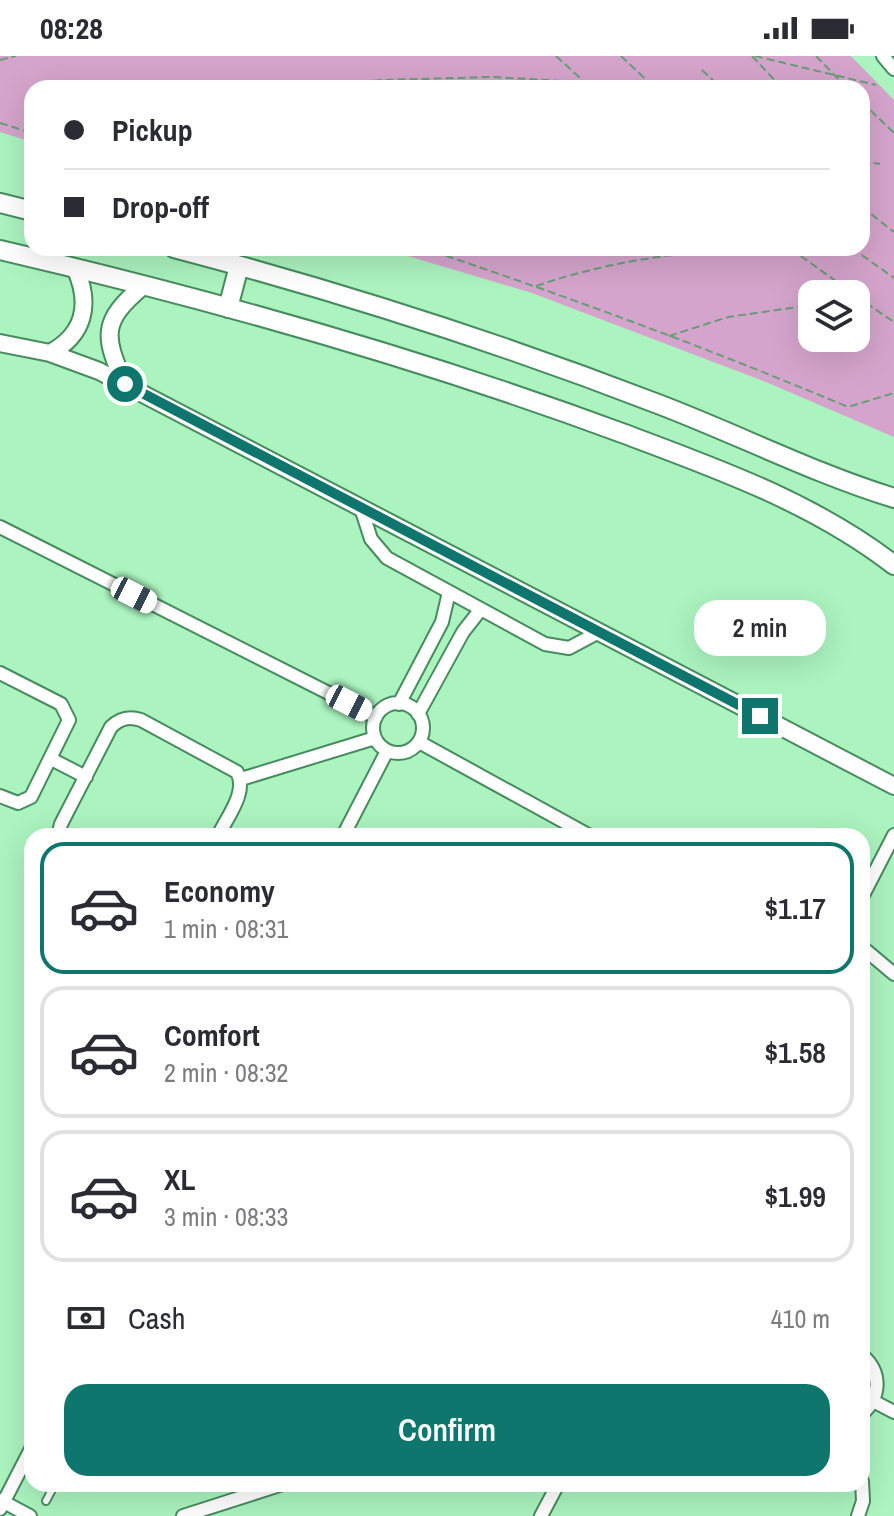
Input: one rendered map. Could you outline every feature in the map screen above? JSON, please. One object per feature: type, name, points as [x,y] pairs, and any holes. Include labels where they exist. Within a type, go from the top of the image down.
[{"type":"main road","points":[[0,203],[24,209]]},
{"type":"main road","points":[[0,250],[228,308],[518,395],[662,448],[828,519],[894,565]]},
{"type":"main road","points":[[203,256],[441,328],[586,377],[894,498]]},
{"type":"main road","points":[[228,308],[239,266]]},
{"type":"street","points":[[883,56],[894,69]]},
{"type":"street","points":[[50,353],[70,340],[81,323],[85,293],[76,270]]},
{"type":"street","points":[[125,384],[110,350],[109,331],[120,306],[143,286]]},
{"type":"street","points":[[0,343],[50,353],[125,384],[894,786]]},
{"type":"street","points":[[361,508],[371,539],[383,554],[481,609],[556,648],[575,646],[599,632]]},
{"type":"street","points":[[0,527],[376,717]]},
{"type":"street","points":[[399,704],[447,610],[449,592]]},
{"type":"street","points":[[418,714],[459,638],[481,609]]},
{"type":"street","points":[[439,627],[447,637],[459,638]]},
{"type":"street","points":[[0,673],[57,702],[67,711],[69,724],[28,799],[15,803],[0,796]]},
{"type":"street","points":[[399,704],[410,707],[418,714],[422,725],[419,742],[405,752],[387,751],[375,738],[373,727],[376,717],[384,708],[399,704]]},
{"type":"street","points":[[62,828],[111,727],[120,720],[130,718],[141,720],[230,766],[241,779],[240,792],[222,828]]},
{"type":"street","points":[[241,779],[375,738]]},
{"type":"street","points":[[419,742],[575,828]]},
{"type":"street","points":[[347,828],[387,751]]},
{"type":"street","points":[[51,759],[86,777]]},
{"type":"street","points":[[870,882],[894,835]]},
{"type":"street","points":[[870,954],[894,974]]},
{"type":"street","points":[[870,1363],[877,1378],[870,1405]]},
{"type":"street","points":[[873,1401],[894,1412]]},
{"type":"street","points":[[24,1463],[1,1504],[30,1516]]},
{"type":"street","points":[[183,1516],[258,1492]]},
{"type":"street","points":[[541,1516],[554,1492]]},
{"type":"street","points":[[858,1516],[863,1492]]},
{"type":"lane","points":[[46,1501],[51,1492]]},
{"type":"path","points":[[0,60],[16,56]]},
{"type":"path","points":[[556,56],[582,80]]},
{"type":"path","points":[[621,56],[647,80]]},
{"type":"path","points":[[753,56],[858,80]]},
{"type":"path","points":[[753,56],[775,80]]},
{"type":"path","points":[[816,56],[839,80]]},
{"type":"path","points":[[702,70],[713,80]]},
{"type":"path","points":[[382,80],[492,77],[560,80]]},
{"type":"path","points":[[870,83],[876,85]]},
{"type":"path","points":[[870,110],[894,133]]},
{"type":"path","points":[[0,123],[24,130]]},
{"type":"path","points":[[870,162],[880,164]]},
{"type":"path","points":[[870,213],[894,232]]},
{"type":"path","points":[[447,256],[669,336],[848,407],[894,393]]},
{"type":"path","points":[[535,286],[663,256]]},
{"type":"path","points":[[801,256],[834,280]]},
{"type":"path","points":[[863,256],[894,278]]},
{"type":"path","points":[[870,305],[894,322]]},
{"type":"path","points":[[669,336],[728,317],[798,307]]},
{"type":"shaded area","points":[[0,56],[851,56],[894,100],[894,437],[766,382],[532,293],[408,256],[870,256],[870,80],[24,80],[24,140],[0,132]]},
{"type":"route","points":[[125,384],[760,716]]}]
